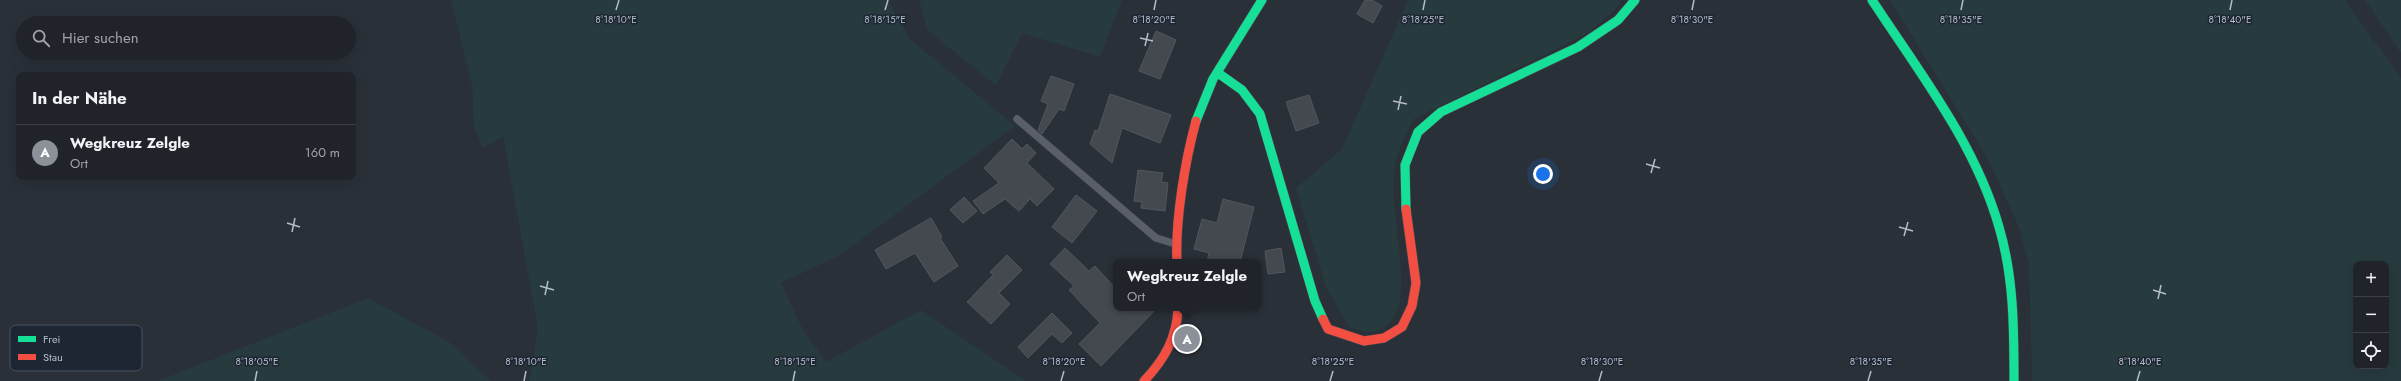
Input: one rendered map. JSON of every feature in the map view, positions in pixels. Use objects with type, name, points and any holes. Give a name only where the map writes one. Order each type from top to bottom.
[{"type":"street","points":[[1177,259],[1176,244],[1195,126],[1202,104],[1218,73],[1262,0]]},
{"type":"street","points":[[1218,73],[1231,79],[1248,94],[1260,114],[1314,301],[1328,329],[1364,341],[1384,338],[1402,327],[1412,306],[1416,283],[1405,200],[1405,165],[1418,132],[1441,112],[1578,47],[1618,20],[1635,0]]},
{"type":"street","points":[[1872,0],[1968,150],[1993,207],[2008,267],[2015,341],[2014,381]]},
{"type":"street","points":[[1144,381],[1159,366],[1171,344],[1178,317],[1178,311]]},
{"type":"lane","points":[[1017,119],[1156,238],[1176,244]]},
{"type":"green space","points":[[451,0],[888,0],[910,39],[1015,126],[840,255],[781,283],[802,328],[826,362],[921,310],[1026,381],[529,381],[538,329],[503,136],[483,148],[474,127],[472,86]]},
{"type":"green space","points":[[919,0],[1122,0],[1100,57],[1022,33],[996,85],[927,30]]},
{"type":"green space","points":[[1408,0],[1622,0],[1615,10],[1588,33],[1414,119],[1400,148],[1395,166],[1394,201],[1401,276],[1401,293],[1398,309],[1392,320],[1383,329],[1376,332],[1365,332],[1349,327],[1326,287],[1296,188],[1342,149]]},
{"type":"green space","points":[[1890,0],[2346,0],[2401,78],[2401,381],[2032,381],[2029,265],[2019,227],[1989,161]]},
{"type":"green space","points":[[2365,0],[2401,0],[2401,53]]},
{"type":"green space","points":[[368,298],[449,342],[491,381],[158,381]]},
{"type":"building","points":[[1365,0],[1372,0],[1382,6],[1373,23],[1357,14]]},
{"type":"building","points":[[1156,31],[1176,40],[1160,79],[1139,71]]},
{"type":"building","points":[[1051,76],[1074,84],[1064,111],[1059,109],[1042,134],[1038,130],[1048,104],[1041,101]]},
{"type":"building","points":[[1110,94],[1171,115],[1160,143],[1122,128],[1112,163],[1090,144],[1095,130],[1098,131]]},
{"type":"building","points":[[1309,95],[1319,123],[1296,131],[1286,102]]},
{"type":"building","points":[[1012,139],[1022,149],[1027,144],[1036,153],[1027,163],[1054,189],[1037,206],[1030,199],[1019,211],[1005,199],[983,214],[973,201],[999,183],[984,168]]},
{"type":"building","points":[[1138,170],[1163,173],[1161,182],[1168,183],[1165,211],[1141,208],[1142,202],[1134,201]]},
{"type":"building","points":[[1076,195],[1097,211],[1072,243],[1052,227]]},
{"type":"building","points":[[964,197],[977,211],[963,223],[950,210]]},
{"type":"building","points":[[1223,199],[1254,207],[1241,259],[1208,259],[1209,253],[1194,249],[1202,219],[1217,223]]},
{"type":"building","points":[[931,218],[942,237],[940,238],[958,266],[934,282],[915,253],[886,269],[875,250]]},
{"type":"building","points":[[1065,248],[1089,271],[1095,266],[1113,286],[1113,311],[1154,311],[1101,366],[1079,344],[1100,323],[1069,290],[1074,286],[1050,264]]},
{"type":"building","points":[[1281,248],[1285,272],[1268,274],[1265,251]]},
{"type":"building","points":[[1007,255],[1022,270],[999,293],[1010,304],[991,324],[967,302],[993,275],[990,272]]},
{"type":"building","points":[[1052,313],[1072,333],[1062,343],[1052,334],[1028,358],[1018,347]]},
{"type":"traffic: fast","points":[[1196,121],[1213,79],[1262,0]]},
{"type":"traffic: fast","points":[[1406,209],[1405,165],[1418,132],[1441,112],[1578,47],[1618,20],[1635,0]]},
{"type":"traffic: fast","points":[[1872,0],[1927,81],[1961,137],[1989,196],[1999,227],[2008,265],[2013,323],[2014,381]]},
{"type":"traffic: fast","points":[[1218,73],[1242,90],[1260,114],[1315,301],[1323,319]]},
{"type":"traffic: jam","points":[[1177,259],[1179,210],[1188,154],[1196,121]]},
{"type":"traffic: jam","points":[[1323,319],[1328,329],[1364,341],[1384,338],[1402,327],[1412,306],[1416,283],[1406,209]]},
{"type":"traffic: jam","points":[[1144,381],[1158,365],[1168,348],[1175,329],[1178,311]]},
{"type":"place","name":"Wegkreuz Zelgle","points":[[1187,339]]}]
